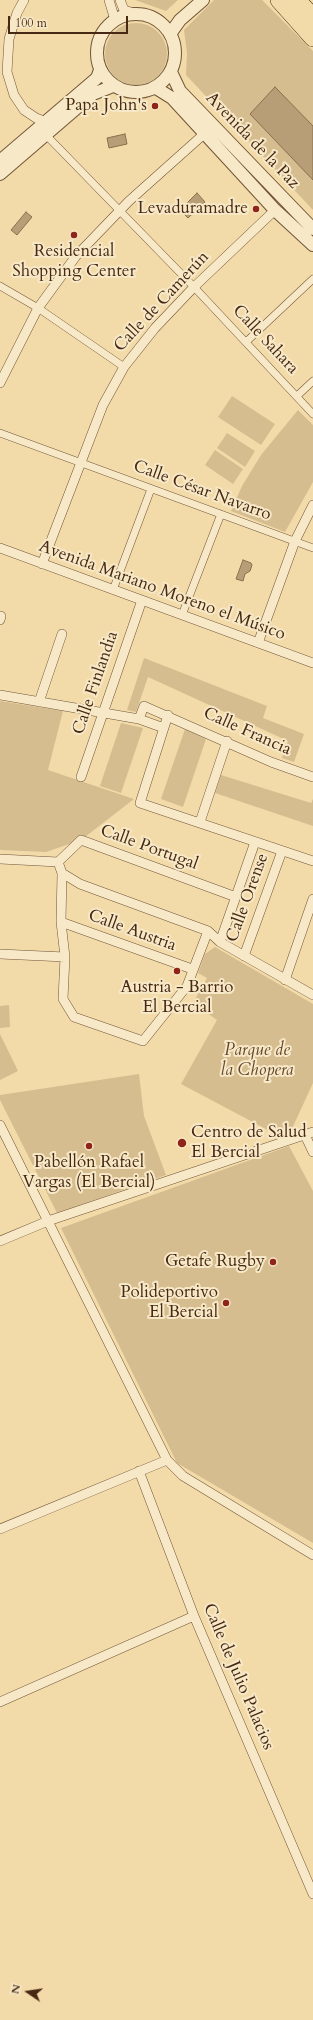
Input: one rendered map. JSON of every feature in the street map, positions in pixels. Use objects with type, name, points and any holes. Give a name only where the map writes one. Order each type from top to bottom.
[{"type":"highway","points":[[272,0],[308,21]]},
{"type":"highway","points":[[279,0],[308,21]]},
{"type":"highway","points":[[288,0],[308,21]]},
{"type":"highway","points":[[297,0],[308,21],[313,38]]},
{"type":"street","points":[[24,0],[17,13],[9,39],[7,72],[14,95],[24,110],[36,118],[46,122]]},
{"type":"street","points":[[109,0],[115,20]]},
{"type":"street","points":[[120,0],[124,10],[155,18],[170,34],[175,47],[175,60],[171,72],[156,88],[143,92],[129,92],[113,86],[106,81],[100,70],[96,50],[99,38],[106,28],[115,20],[126,15],[137,14]]},
{"type":"street","points":[[162,24],[169,20],[190,0]]},
{"type":"street","points":[[170,34],[180,20],[203,0]]},
{"type":"street","points":[[0,161],[96,78],[100,70]]},
{"type":"street","name":"Avenida de la Paz","points":[[171,72],[180,91],[313,229]]},
{"type":"street","points":[[0,174],[93,94],[113,86]]},
{"type":"street","points":[[156,88],[172,98],[275,210],[313,245]]},
{"type":"street","name":"Calle Sahara","points":[[46,134],[194,286],[313,414]]},
{"type":"street","points":[[0,383],[38,308],[76,256],[119,210],[204,134]]},
{"type":"street","name":"Calle de Camerún","points":[[42,564],[103,405],[124,367],[155,328],[194,286],[275,210]]},
{"type":"street","points":[[246,342],[313,279]]},
{"type":"street","points":[[0,286],[38,308],[124,367]]},
{"type":"street","points":[[296,396],[313,381]]},
{"type":"street","name":"Calle César Navarro","points":[[0,433],[313,548]]},
{"type":"street","points":[[113,590],[151,489]]},
{"type":"street","points":[[258,643],[295,541],[313,505]]},
{"type":"street","points":[[182,615],[221,514]]},
{"type":"street","name":"Avenida Mariano Moreno el Músico","points":[[0,548],[313,663]]},
{"type":"street","name":"Calle Finlandia","points":[[81,777],[142,600]]},
{"type":"street","points":[[39,702],[62,634]]},
{"type":"street","points":[[0,695],[139,718],[164,728]]},
{"type":"street","name":"Calle Francia","points":[[139,718],[144,706],[168,715],[271,762],[313,777]]},
{"type":"street","points":[[168,715],[140,803],[313,861]]},
{"type":"street","points":[[200,822],[227,742]]},
{"type":"street","name":"Calle Portugal","points":[[58,862],[81,840],[236,897]]},
{"type":"street","points":[[220,942],[255,842]]},
{"type":"street","name":"Calle Orense","points":[[244,956],[282,851]]},
{"type":"street","points":[[0,859],[58,862],[62,873],[61,922],[65,957],[63,999],[74,1017],[143,1041],[187,986],[192,969],[208,931]]},
{"type":"street","points":[[62,873],[80,884],[208,931],[220,942],[313,995]]},
{"type":"street","points":[[285,980],[313,899]]},
{"type":"street","name":"Calle Austria","points":[[61,922],[192,969]]},
{"type":"street","points":[[0,954],[65,957]]},
{"type":"street","points":[[0,1125],[167,1460],[183,1476],[313,1555]]},
{"type":"street","points":[[0,1241],[48,1221],[309,1134],[313,1152]]},
{"type":"street","points":[[0,1529],[167,1460]]},
{"type":"street","name":"Calle de Julio Palacios","points":[[140,1471],[194,1616],[313,1894]]},
{"type":"street","points":[[0,1702],[194,1616]]},
{"type":"green space","points":[[135,0],[178,0],[166,11]]},
{"type":"green space","points":[[214,0],[262,0],[313,51],[313,210],[186,75],[187,53],[184,30]]},
{"type":"green space","points":[[130,23],[142,23],[158,32],[165,42],[167,54],[165,66],[158,76],[142,85],[130,85],[119,80],[110,71],[105,60],[105,48],[110,37],[119,28]]},
{"type":"green space","points":[[232,396],[275,424],[261,445],[218,417]]},
{"type":"green space","points":[[298,410],[313,425],[313,482],[285,532],[231,511],[242,486],[261,455]]},
{"type":"green space","points":[[227,433],[255,451],[245,467],[217,448]]},
{"type":"green space","points":[[215,450],[243,469],[233,484],[205,465]]},
{"type":"green space","points":[[144,658],[267,706],[263,718],[304,734],[294,762],[282,758],[288,741],[148,677],[136,712],[127,710]]},
{"type":"green space","points":[[0,701],[63,711],[48,770],[134,799],[81,840],[46,852],[0,850]]},
{"type":"green space","points":[[121,723],[143,728],[121,793],[100,786]]},
{"type":"green space","points":[[185,729],[206,739],[183,807],[161,799]]},
{"type":"green space","points":[[221,775],[311,803],[313,799],[313,826],[215,793]]},
{"type":"green space","name":"Parque de la Chopera","points":[[215,947],[313,1004],[313,1083],[290,1133],[279,1136],[181,1084],[217,1020],[193,1003],[207,978],[198,973],[205,954]]},
{"type":"green space","points":[[9,1005],[10,1027],[0,1028],[0,1006]]},
{"type":"green space","points":[[0,1034],[18,1071],[0,1080]]},
{"type":"green space","name":"Pabellón Rafael Vargas (El Bercial)","points":[[139,1074],[144,1116],[166,1175],[57,1213],[0,1100],[0,1095]]},
{"type":"green space","points":[[289,1146],[313,1191],[313,1543],[177,1463],[61,1228]]},
{"type":"shaded area","points":[[275,87],[313,126],[313,180],[250,114]]},
{"type":"shaded area","points":[[125,134],[127,144],[109,148],[107,138]]},
{"type":"shaded area","points":[[197,193],[205,202],[188,218],[180,210]]},
{"type":"shaded area","points":[[26,212],[32,217],[17,235],[11,230]]},
{"type":"shaded area","points":[[243,560],[251,563],[252,565],[250,571],[245,574],[243,581],[236,579]]},
{"type":"place","name":"Papa John's","points":[[155,106]]},
{"type":"place","name":"Levaduramadre","points":[[256,209]]},
{"type":"place","name":"Residencial Shopping Center","points":[[74,235]]},
{"type":"place","name":"Austria - Barrio El Bercial","points":[[177,971]]},
{"type":"place","name":"Centro de Salud El Bercial","points":[[182,1143]]},
{"type":"place","name":"Pabellón Rafael Vargas (El Bercial)","points":[[89,1146]]},
{"type":"place","name":"Getafe Rugby","points":[[273,1262]]},
{"type":"place","name":"Polideportivo El Bercial","points":[[226,1303]]}]
